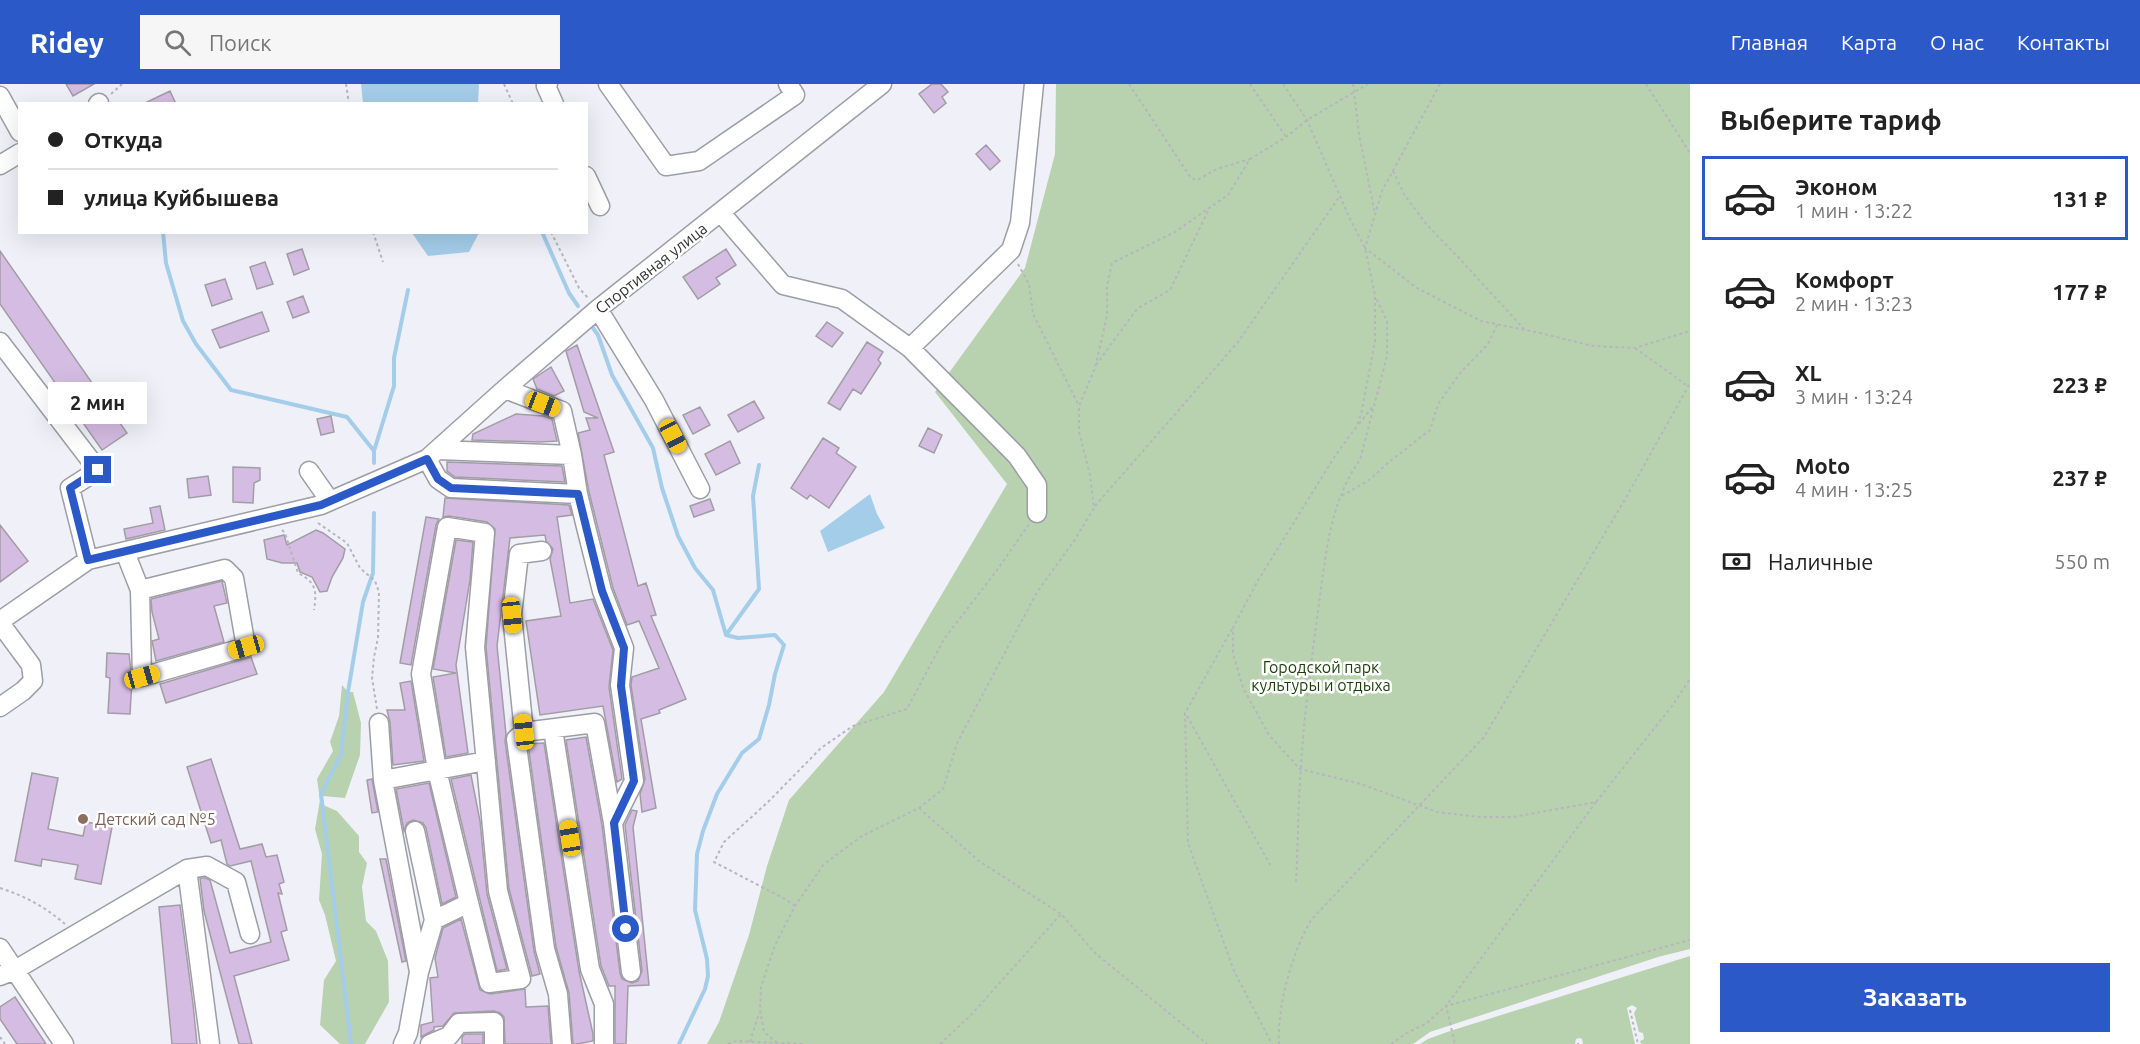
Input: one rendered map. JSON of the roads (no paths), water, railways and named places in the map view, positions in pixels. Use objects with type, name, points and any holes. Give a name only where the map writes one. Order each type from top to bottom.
[{"type":"street","points":[[548,84],[546,86],[553,102]]},
{"type":"street","points":[[608,84],[666,166],[699,161],[795,95],[788,84]]},
{"type":"street","name":"Спортивная улица","points":[[432,455],[598,309],[882,84]]},
{"type":"street","points":[[910,348],[1011,250],[1020,223],[1034,84]]},
{"type":"street","points":[[0,96],[18,128]]},
{"type":"street","points":[[0,165],[18,154]]},
{"type":"street","points":[[588,180],[600,206]]},
{"type":"street","points":[[721,213],[783,285],[842,299],[910,348],[1017,456],[1037,485],[1037,513]]},
{"type":"street","points":[[598,309],[654,400],[700,489]]},
{"type":"street","points":[[0,342],[98,470],[70,488],[88,560]]},
{"type":"street","points":[[505,389],[562,411],[573,455],[578,494],[602,591],[624,648],[621,686],[634,781],[614,823]]},
{"type":"street","points":[[0,707],[33,681],[31,665],[0,622],[88,560],[301,510],[330,501],[432,455],[573,455]]},
{"type":"street","points":[[432,455],[438,479],[451,488],[578,494]]},
{"type":"street","points":[[309,471],[330,501]]},
{"type":"street","points":[[447,527],[485,533],[475,647],[498,891],[521,979],[489,983],[437,770],[421,674],[447,527]]},
{"type":"street","points":[[524,732],[512,615],[519,554],[542,551]]},
{"type":"street","points":[[125,552],[140,590],[142,677],[246,647],[234,578],[225,569],[140,590]]},
{"type":"street","points":[[379,723],[384,780],[419,972]]},
{"type":"street","points":[[561,1044],[558,994],[544,949],[516,739],[524,732],[595,723],[614,823],[631,972]]},
{"type":"street","points":[[553,729],[590,969],[604,1004],[604,1044]]},
{"type":"street","points":[[384,780],[486,761]]},
{"type":"street","points":[[403,1044],[408,1033],[419,972],[434,920],[415,831]]},
{"type":"street","points":[[7,973],[187,869],[207,866],[236,882],[249,934]]},
{"type":"street","points":[[187,869],[210,1044]]},
{"type":"street","points":[[434,920],[469,903]]},
{"type":"street","points":[[0,948],[7,973],[64,1044]]},
{"type":"street","points":[[429,1044],[449,1036],[459,1023],[494,1022],[494,1044]]},
{"type":"water","points":[[361,84],[479,84],[478,102],[363,102]]},
{"type":"water","points":[[413,234],[478,234],[469,252],[428,256]]},
{"type":"water","points":[[870,494],[885,528],[828,552],[820,531]]},
{"type":"waterway","points":[[163,234],[166,263],[183,321],[196,344],[231,390],[347,417],[374,451]]},
{"type":"waterway","points":[[543,234],[569,293],[578,306]]},
{"type":"waterway","points":[[374,463],[374,451],[394,386],[394,358],[408,290]]},
{"type":"waterway","points":[[593,328],[598,335],[612,375],[653,448],[662,488],[678,536],[695,568],[713,590],[726,635],[738,638],[775,635],[784,645],[759,739],[742,753],[717,794],[703,831],[697,854],[695,910],[707,959],[708,976],[705,989],[679,1044]]},
{"type":"waterway","points":[[726,635],[759,589],[753,496],[759,465]]},
{"type":"waterway","points":[[351,1044],[321,794],[341,755],[348,692],[363,602],[373,573],[374,513]]},
{"type":"place","name":"Детский сад №5","points":[[83,819]]},
{"type":"park label","name":"Городской парк культуры и отдыха","points":[[1321,676]]}]
